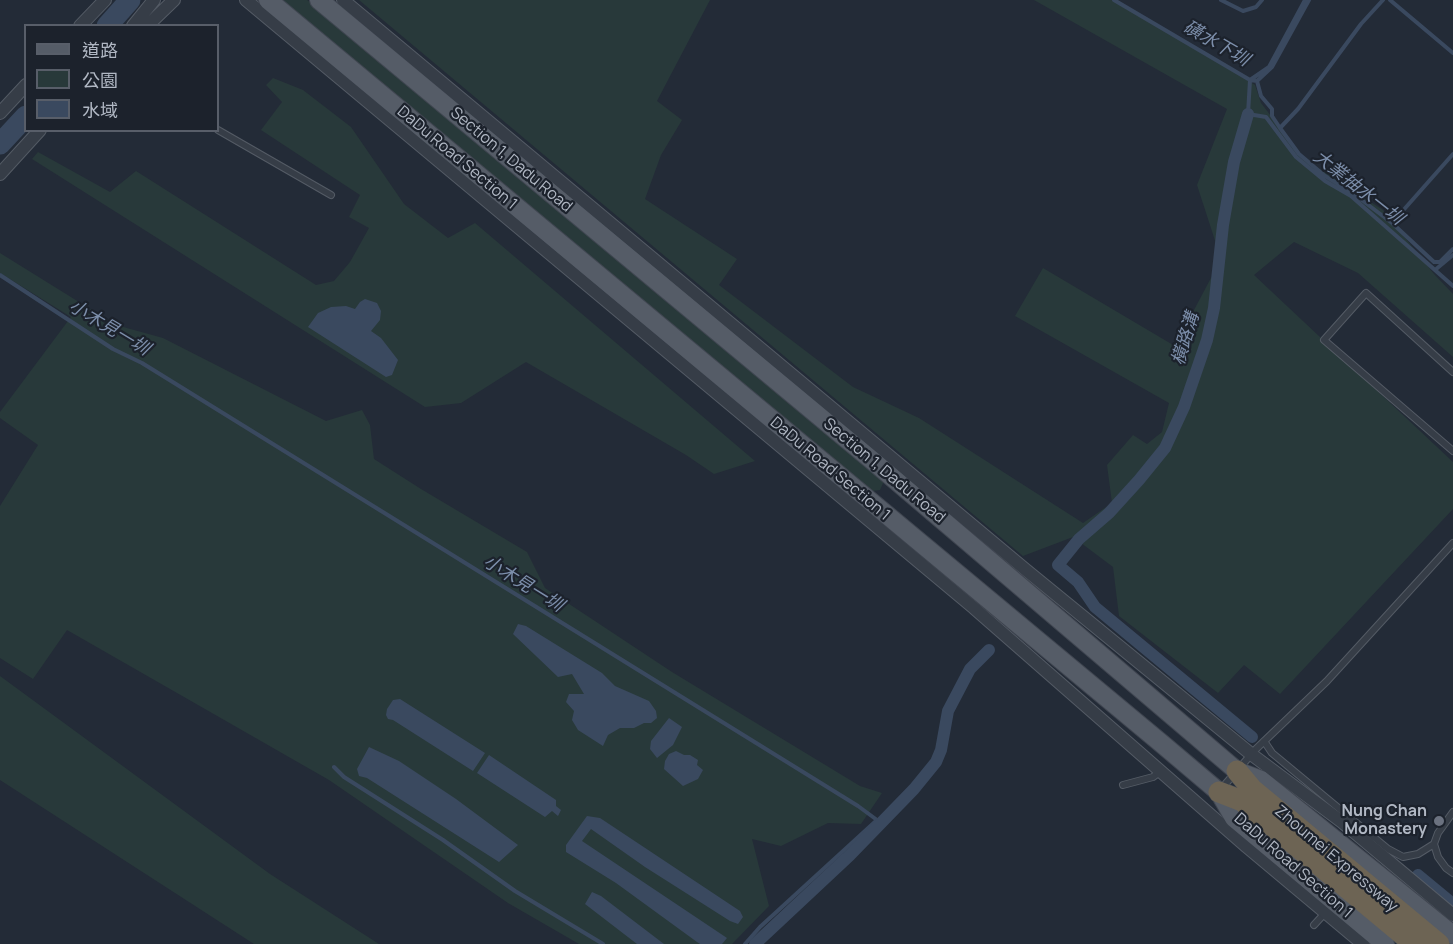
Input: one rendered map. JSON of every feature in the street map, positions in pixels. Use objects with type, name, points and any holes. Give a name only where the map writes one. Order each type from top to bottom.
[{"type":"highway","name":"Zhoumei Expressway","points":[[1237,771],[1252,789],[1314,850],[1414,944]]},
{"type":"highway","name":"Zhoumei Expressway","points":[[1219,792],[1242,801],[1314,850],[1438,944]]},
{"type":"main road","name":"DaDu Road Section 1","points":[[268,0],[833,472],[1022,638],[1219,792],[1234,818],[1385,944]]},
{"type":"main road","name":"Section 1, Dadu Road","points":[[319,0],[873,461],[1020,576],[1237,771],[1261,780],[1453,934]]},
{"type":"street","points":[[82,24],[97,5],[105,0]]},
{"type":"street","points":[[135,24],[154,0]]},
{"type":"street","points":[[149,24],[174,0]]},
{"type":"street","name":"DaDu Road Section 1","points":[[246,0],[993,613]]},
{"type":"street","name":"Section 1, Dadu Road","points":[[343,0],[1020,576]]},
{"type":"street","points":[[0,113],[24,87]]},
{"type":"street","points":[[0,174],[38,132]]},
{"type":"street","name":"Section 1, Dadu Road","points":[[1052,603],[1254,751],[1453,915]]},
{"type":"street","name":"DaDu Road Section 1","points":[[1022,638],[1161,771],[1363,944]]},
{"type":"lane","points":[[219,131],[331,195]]},
{"type":"lane","points":[[1453,372],[1366,293],[1324,340],[1453,451]]},
{"type":"lane","points":[[1219,792],[1254,751],[1327,681],[1453,543]]},
{"type":"lane","points":[[1263,742],[1272,753],[1388,849],[1403,857],[1419,854],[1434,844],[1438,833],[1453,812]]},
{"type":"lane","points":[[1123,785],[1153,777],[1161,771]]},
{"type":"lane","points":[[1434,844],[1438,857],[1453,873]]},
{"type":"lane","points":[[1314,925],[1325,913]]},
{"type":"green space","points":[[281,0],[310,2],[884,481],[880,490],[873,491],[835,462]]},
{"type":"green space","points":[[359,0],[710,0],[657,101],[682,120],[661,155],[645,199],[737,259],[719,285],[853,387],[919,418],[1083,523],[1112,503],[1107,465],[1133,435],[1147,444],[1162,432],[1169,403],[1015,316],[1043,268],[1185,352],[1194,310],[1221,259],[1197,185],[1227,109],[1034,0],[1112,0],[1214,58],[1255,85],[1261,103],[1304,159],[1383,210],[1453,294],[1453,357],[1358,273],[1294,242],[1254,275],[1453,462],[1453,509],[1280,694],[1244,665],[1218,693],[1119,616],[1113,567],[1073,537],[1023,556]]},
{"type":"green space","points":[[273,78],[303,90],[351,127],[404,204],[448,238],[475,223],[755,461],[714,474],[686,455],[526,362],[461,403],[425,407],[32,159],[38,152],[110,192],[136,171],[316,285],[334,281],[350,262],[369,228],[349,217],[360,195],[261,130],[282,102],[266,85]]},
{"type":"green space","points":[[0,253],[116,325],[163,338],[326,421],[362,410],[370,425],[374,459],[527,552],[545,588],[672,672],[860,786],[882,793],[861,824],[828,823],[781,846],[752,839],[769,906],[732,944],[579,944],[508,903],[329,780],[67,630],[33,679],[0,658],[0,506],[38,445],[0,418],[0,412],[71,317],[0,273]]},
{"type":"green space","points":[[0,676],[270,874],[379,944],[254,944],[0,780]]},
{"type":"water","points":[[365,299],[377,303],[381,311],[380,320],[371,331],[381,338],[398,360],[392,375],[386,377],[308,327],[318,313],[331,307],[346,306],[355,309]]},
{"type":"water","points":[[518,624],[526,626],[602,673],[615,686],[649,701],[656,711],[657,718],[651,723],[644,723],[634,728],[620,728],[608,735],[603,746],[578,730],[572,720],[574,711],[566,702],[569,694],[584,694],[572,674],[558,677],[513,634]]},
{"type":"water","points":[[400,699],[485,753],[473,771],[388,719],[387,709],[393,700]]},
{"type":"water","points":[[669,718],[682,727],[673,745],[657,758],[650,749],[651,741]]},
{"type":"water","points":[[369,747],[399,761],[456,799],[518,845],[499,862],[367,778],[359,776],[357,769]]},
{"type":"water","points":[[676,751],[698,760],[697,765],[703,770],[698,779],[683,786],[664,769],[669,754]]},
{"type":"water","points":[[489,755],[556,800],[556,806],[561,810],[558,816],[552,811],[545,817],[477,773]]},
{"type":"water","points":[[587,816],[600,818],[740,911],[743,917],[738,924],[730,921],[645,867],[591,829],[582,841],[727,938],[722,944],[700,944],[616,883],[566,852],[566,845]]},
{"type":"water","points":[[592,892],[601,896],[664,944],[637,944],[585,904]]},
{"type":"waterway","points":[[109,24],[130,0]]},
{"type":"waterway","name":"磺水下圳","points":[[1114,0],[1250,80],[1269,67],[1305,0]]},
{"type":"waterway","points":[[1221,0],[1243,11],[1256,7],[1262,0]]},
{"type":"waterway","name":"大業抽水一圳","points":[[1309,0],[1272,67],[1257,81],[1250,80],[1248,114],[1266,117],[1296,157],[1325,181],[1351,196],[1453,286]]},
{"type":"waterway","points":[[1280,128],[1298,109],[1361,24],[1383,0]]},
{"type":"waterway","points":[[1390,0],[1453,53]]},
{"type":"waterway","name":"大業抽水一圳","points":[[1257,81],[1261,96],[1272,109],[1272,116],[1299,154],[1325,176],[1350,191],[1392,223],[1434,262],[1440,262],[1453,249]]},
{"type":"waterway","name":"橫路溝","points":[[1248,114],[1234,162],[1223,225],[1214,308],[1207,340],[1184,407],[1165,448],[1109,513],[1079,539],[1058,565],[1078,582],[1095,607],[1252,737]]},
{"type":"waterway","points":[[0,144],[24,118]]},
{"type":"waterway","points":[[1392,223],[1453,154]]},
{"type":"waterway","points":[[1435,270],[1453,255]]},
{"type":"waterway","name":"小木見一圳","points":[[0,275],[113,349],[142,363],[858,806],[877,820],[760,927],[745,944]]},
{"type":"waterway","points":[[755,944],[850,855],[914,789],[936,762],[941,750],[948,711],[970,669],[989,650]]},
{"type":"waterway","points":[[334,767],[344,777],[443,840],[515,891],[603,944]]},
{"type":"waterway","points":[[1418,875],[1453,904]]},
{"type":"place","name":"Nung Chan Monastery","points":[[1439,821]]}]
